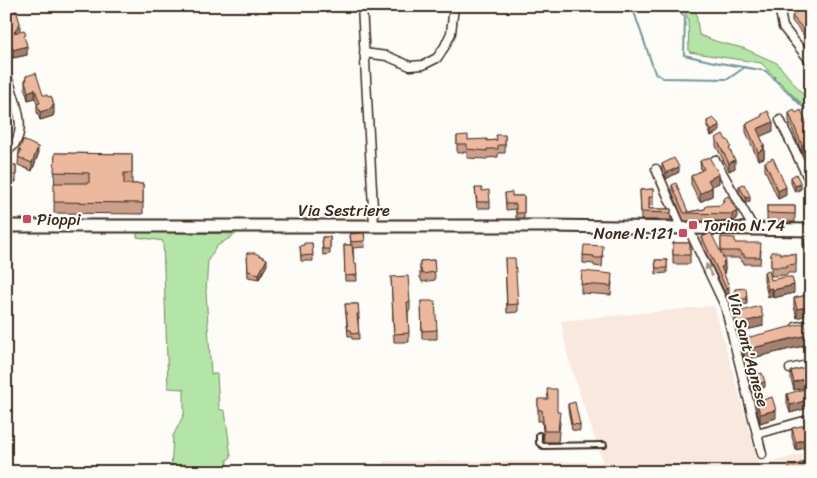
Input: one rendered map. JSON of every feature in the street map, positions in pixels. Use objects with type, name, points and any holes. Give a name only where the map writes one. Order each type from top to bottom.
[{"type":"main road","name":"Via Sestriere","points":[[6,226],[551,226],[811,230]]},
{"type":"street","points":[[362,6],[374,226]]},
{"type":"street","points":[[364,53],[387,56],[410,66],[423,65],[437,58],[451,33],[454,6]]},
{"type":"street","points":[[778,6],[782,27],[811,62]]},
{"type":"street","points":[[6,73],[19,116],[20,133],[15,144],[6,152]]},
{"type":"street","points":[[780,120],[811,184]]},
{"type":"street","points":[[715,160],[754,229]]},
{"type":"street","name":"Via Sant'Agnese","points":[[656,169],[723,299],[762,454]]},
{"type":"street","points":[[792,328],[811,324]]},
{"type":"street","points":[[735,343],[744,340]]},
{"type":"street","points":[[790,369],[811,364]]},
{"type":"street","points":[[757,434],[811,419]]},
{"type":"lane","points":[[539,435],[539,444],[543,446],[604,445]]},
{"type":"shaded area","points":[[714,306],[759,465],[811,452],[811,472],[383,472],[383,461],[603,462],[568,358],[561,321]]},
{"type":"green space","points":[[682,6],[691,6],[696,12],[699,35],[743,48],[777,63],[807,99],[801,103],[761,63],[689,52],[688,19]]},
{"type":"green space","points":[[137,232],[236,234],[217,246],[208,260],[206,292],[211,374],[217,374],[219,409],[225,411],[231,457],[227,460],[228,472],[171,472],[173,436],[184,414],[184,389],[168,388],[163,241],[137,237]]},
{"type":"building","points":[[801,8],[811,20],[811,38],[792,16]]},
{"type":"building","points":[[16,10],[20,23],[14,33],[24,30],[27,46],[13,50],[6,29],[6,13]]},
{"type":"building","points":[[36,73],[43,95],[51,96],[54,105],[52,106],[53,108],[40,112],[37,104],[40,103],[35,89],[28,92],[25,80],[27,80],[26,76]]},
{"type":"building","points":[[794,110],[796,113],[801,110],[811,133],[811,162],[807,155],[810,154],[805,144],[802,145],[789,113]]},
{"type":"building","points":[[768,111],[773,122],[757,129],[764,145],[762,146],[764,149],[758,152],[746,124]]},
{"type":"building","points":[[6,117],[11,119],[6,127]]},
{"type":"building","points":[[713,118],[720,125],[711,131],[707,121]]},
{"type":"building","points":[[723,134],[726,140],[728,140],[731,147],[729,148],[735,160],[729,163],[716,138]]},
{"type":"building","points":[[468,135],[468,140],[487,139],[487,141],[497,140],[496,135],[505,135],[505,145],[498,145],[498,149],[487,149],[487,151],[467,149],[467,144],[457,144],[457,136]]},
{"type":"building","points":[[23,140],[38,147],[32,163],[18,157]]},
{"type":"building","points":[[55,153],[132,154],[132,173],[124,173],[124,184],[143,184],[143,203],[54,202],[54,183],[89,183],[89,173],[54,172]]},
{"type":"building","points":[[709,157],[719,174],[708,180],[712,187],[700,194],[691,176],[704,169],[700,161]]},
{"type":"building","points":[[674,158],[679,167],[666,173],[662,164]]},
{"type":"building","points":[[773,158],[786,187],[778,191],[765,162]]},
{"type":"building","points":[[6,165],[16,165],[16,175],[7,175],[6,178]]},
{"type":"building","points":[[796,174],[801,184],[795,186],[791,177]]},
{"type":"building","points":[[676,183],[688,212],[705,209],[706,206],[721,205],[724,201],[723,199],[728,196],[737,211],[732,214],[684,213],[672,185]]},
{"type":"building","points":[[811,183],[811,193],[809,193],[805,186]]},
{"type":"building","points":[[744,184],[750,196],[746,198],[739,186]]},
{"type":"building","points":[[475,188],[482,188],[482,191],[489,190],[490,202],[477,202]]},
{"type":"building","points":[[653,189],[653,197],[649,197],[649,209],[671,209],[671,213],[641,212],[640,190]]},
{"type":"building","points":[[512,192],[512,196],[524,196],[524,213],[516,213],[516,204],[506,204],[505,193]]},
{"type":"building","points":[[767,206],[795,206],[795,214],[767,213]]},
{"type":"building","points":[[364,233],[365,241],[351,242],[350,234]]},
{"type":"building","points":[[711,233],[725,261],[723,262],[724,266],[721,267],[729,286],[726,288],[702,237]]},
{"type":"building","points":[[811,235],[811,252],[808,253],[803,237]]},
{"type":"building","points":[[322,237],[330,237],[330,249],[323,249]]},
{"type":"building","points":[[721,237],[735,238],[735,243],[761,243],[760,257],[744,257],[741,251],[721,251]]},
{"type":"building","points":[[304,243],[312,243],[313,255],[301,256],[300,246],[304,245]]},
{"type":"building","points":[[673,243],[690,243],[690,255],[673,255]]},
{"type":"building","points":[[344,245],[352,245],[357,275],[345,276]]},
{"type":"building","points":[[584,245],[603,246],[602,258],[583,255]]},
{"type":"building","points":[[771,252],[796,254],[796,264],[787,265],[787,267],[771,267]]},
{"type":"building","points":[[247,253],[255,253],[267,259],[259,274],[248,271]]},
{"type":"building","points":[[505,258],[515,258],[518,304],[507,305]]},
{"type":"building","points":[[434,260],[435,272],[422,274],[420,261]]},
{"type":"building","points":[[655,260],[667,260],[667,268],[656,268]]},
{"type":"building","points":[[769,270],[771,280],[792,277],[794,285],[773,290],[772,288],[768,289],[764,272]]},
{"type":"building","points":[[582,271],[612,274],[611,286],[581,284]]},
{"type":"building","points":[[408,276],[410,302],[407,302],[409,333],[394,334],[391,277]]},
{"type":"building","points":[[746,288],[747,299],[742,299],[743,304],[736,304],[735,289]]},
{"type":"building","points":[[811,294],[811,306],[797,309],[794,298]]},
{"type":"building","points":[[421,301],[435,301],[437,330],[422,331]]},
{"type":"building","points":[[345,304],[358,304],[359,333],[352,334],[351,330],[348,330]]},
{"type":"building","points":[[760,306],[763,317],[737,324],[735,313]]},
{"type":"building","points":[[805,323],[807,332],[811,331],[811,342],[809,343],[807,335],[744,350],[742,339]]},
{"type":"building","points":[[811,366],[811,377],[794,382],[791,371]]},
{"type":"building","points":[[762,373],[765,382],[752,385],[750,376]]},
{"type":"building","points":[[547,389],[557,389],[557,412],[560,412],[558,431],[544,431],[542,410],[538,410],[538,399],[548,399]]},
{"type":"building","points":[[804,389],[808,400],[790,405],[787,394]]},
{"type":"building","points":[[772,397],[776,410],[760,414],[757,402]]},
{"type":"building","points":[[575,402],[580,425],[572,424],[568,404]]},
{"type":"building","points":[[805,425],[809,438],[796,442],[792,428]]},
{"type":"building","points":[[800,463],[811,463],[811,472],[789,472],[789,466],[796,466]]},
{"type":"waterway","points":[[632,6],[655,73],[663,78],[728,79],[745,67]]},
{"type":"waterway","points":[[675,6],[685,17],[684,55],[766,71],[803,107],[811,109]]},
{"type":"place","name":"Pioppi","points":[[27,219]]},
{"type":"place","name":"Torino N.74","points":[[693,225]]},
{"type":"place","name":"None N.121","points":[[683,233]]}]
